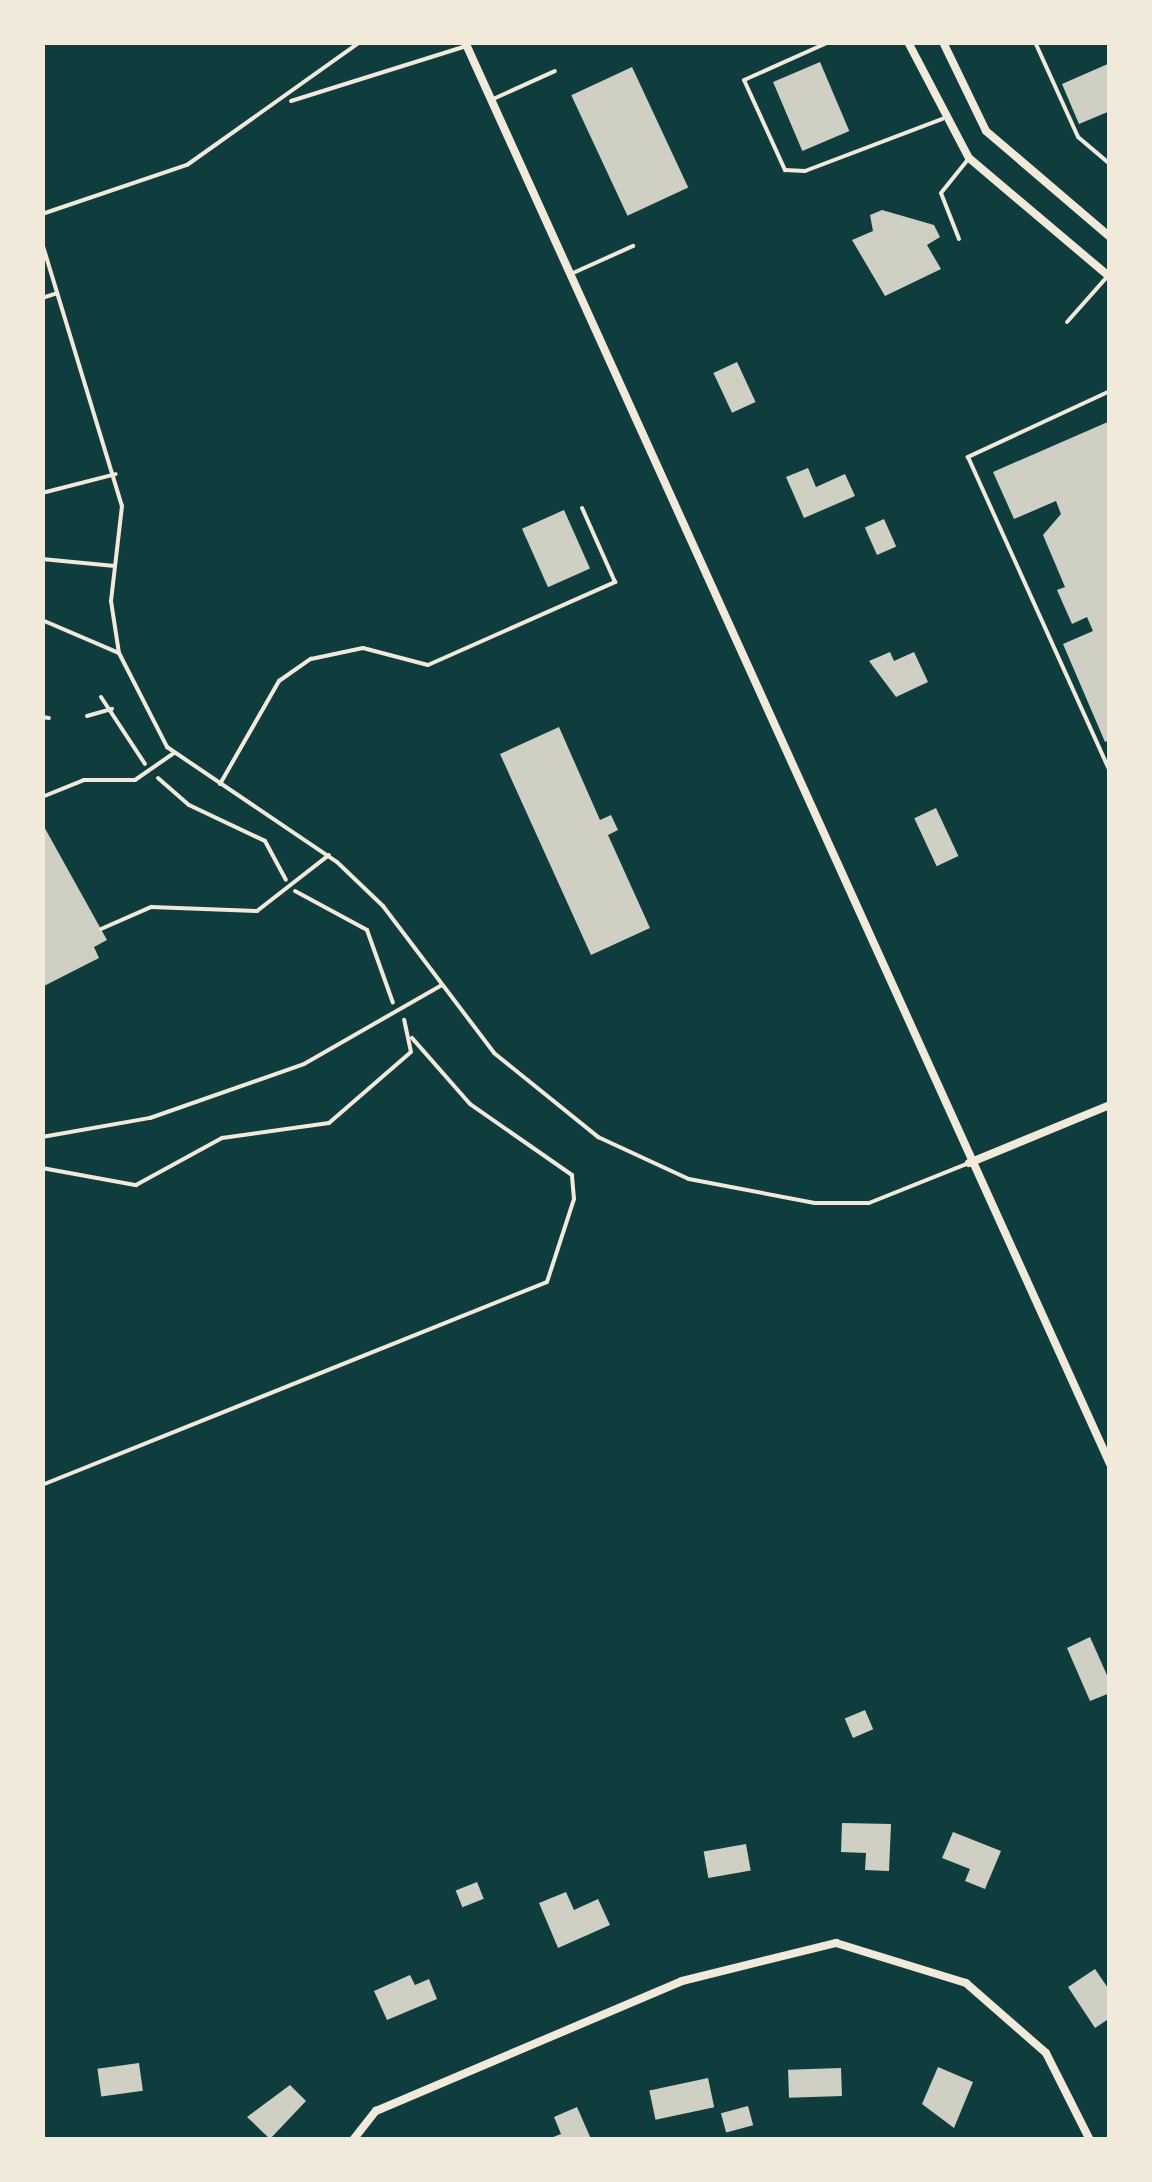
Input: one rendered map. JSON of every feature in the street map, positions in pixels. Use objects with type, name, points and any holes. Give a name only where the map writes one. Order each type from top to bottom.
[{"type":"street","points":[[908,42],[942,118],[968,158],[1109,275]]},
{"type":"street","points":[[942,42],[986,131],[1110,237]]},
{"type":"street","points":[[466,44],[970,1163],[1110,1464]]},
{"type":"street","points":[[970,1163],[1110,1106]]},
{"type":"street","points":[[353,2140],[376,2111],[682,1981],[836,1943],[966,1984],[1046,2052],[1090,2140]]},
{"type":"lane","points":[[42,214],[187,165],[286,103],[360,42]]},
{"type":"lane","points":[[828,42],[744,80],[785,170],[806,171],[942,118]]},
{"type":"lane","points":[[1034,42],[1070,123],[1110,164]]},
{"type":"lane","points":[[286,103],[466,44]]},
{"type":"lane","points":[[491,100],[555,70]]},
{"type":"lane","points":[[959,239],[941,192],[968,158]]},
{"type":"lane","points":[[42,242],[116,474],[118,653],[136,701],[174,753],[329,855],[382,906],[442,985],[542,1100],[688,1179],[749,1197],[870,1203],[970,1163]]},
{"type":"lane","points":[[568,275],[633,246]]},
{"type":"lane","points":[[1067,322],[1109,275]]},
{"type":"lane","points":[[42,298],[58,293]]},
{"type":"lane","points":[[1110,391],[968,457],[1110,771]]},
{"type":"lane","points":[[42,493],[116,474]]},
{"type":"lane","points":[[220,784],[280,681],[311,659],[363,648],[428,665],[615,582],[582,508]]},
{"type":"lane","points":[[42,559],[116,566]]},
{"type":"lane","points":[[42,620],[118,653]]},
{"type":"lane","points":[[42,797],[84,780],[152,772],[174,753]]},
{"type":"lane","points":[[101,928],[151,906],[257,911],[294,890],[329,855]]},
{"type":"lane","points":[[42,1137],[150,1118],[304,1064],[400,1013],[442,985]]},
{"type":"path","points":[[42,1484],[547,1282],[574,1199],[572,1175],[470,1104],[412,1038],[367,930],[294,890],[265,841],[189,805],[152,772],[101,697]]},
{"type":"path","points":[[86,716],[112,709]]},
{"type":"path","points":[[42,1168],[136,1185],[222,1138],[318,1126],[406,1058],[412,1038]]},
{"type":"building","points":[[820,62],[849,131],[802,151],[773,82]]},
{"type":"building","points":[[1110,63],[1110,111],[1079,124],[1062,84]]},
{"type":"building","points":[[632,67],[688,188],[627,216],[571,95]]},
{"type":"building","points":[[882,210],[934,225],[940,237],[927,245],[941,269],[885,296],[852,240],[873,231],[870,215]]},
{"type":"building","points":[[737,362],[756,402],[732,413],[713,373]]},
{"type":"building","points":[[1110,421],[1110,740],[1105,742],[1063,644],[1093,631],[1087,617],[1072,624],[1057,590],[1065,587],[1043,535],[1061,514],[1056,501],[1014,519],[993,472]]},
{"type":"building","points":[[808,468],[816,487],[845,474],[855,496],[804,518],[786,477]]},
{"type":"building","points":[[564,510],[590,568],[548,587],[522,529]]},
{"type":"building","points":[[884,519],[896,546],[877,555],[865,528]]},
{"type":"building","points":[[890,652],[894,661],[914,652],[928,682],[896,697],[869,661]]},
{"type":"building","points":[[559,727],[600,820],[611,815],[618,830],[608,835],[650,928],[591,955],[500,754]]},
{"type":"building","points":[[936,808],[958,856],[937,866],[914,818]]},
{"type":"building","points":[[42,823],[107,940],[94,947],[99,958],[42,987]]},
{"type":"building","points":[[1090,1637],[1110,1682],[1110,1693],[1090,1701],[1067,1648]]},
{"type":"building","points":[[865,1710],[873,1729],[853,1738],[845,1719]]},
{"type":"building","points":[[842,1823],[891,1824],[889,1871],[865,1870],[866,1853],[841,1852]]},
{"type":"building","points":[[953,1832],[1001,1851],[985,1889],[965,1881],[970,1869],[942,1858]]},
{"type":"building","points":[[746,1844],[751,1871],[708,1878],[704,1851]]},
{"type":"building","points":[[477,1882],[484,1899],[462,1907],[456,1891]]},
{"type":"building","points":[[566,1892],[574,1910],[598,1899],[610,1925],[558,1948],[539,1903]]},
{"type":"building","points":[[1095,1969],[1110,1991],[1110,2018],[1095,2028],[1068,1987]]},
{"type":"building","points":[[410,1975],[415,1985],[429,1979],[437,1999],[387,2020],[374,1991]]},
{"type":"building","points":[[139,2063],[143,2091],[101,2097],[97,2069]]},
{"type":"building","points":[[938,2067],[973,2082],[954,2128],[922,2104]]},
{"type":"building","points":[[841,2068],[842,2096],[789,2098],[788,2070]]},
{"type":"building","points":[[708,2078],[714,2107],[656,2120],[649,2090]]},
{"type":"building","points":[[290,2085],[306,2101],[270,2139],[247,2117]]},
{"type":"building","points":[[748,2106],[753,2125],[726,2133],[721,2113]]},
{"type":"building","points":[[577,2107],[591,2139],[548,2139],[561,2134],[554,2117]]}]
